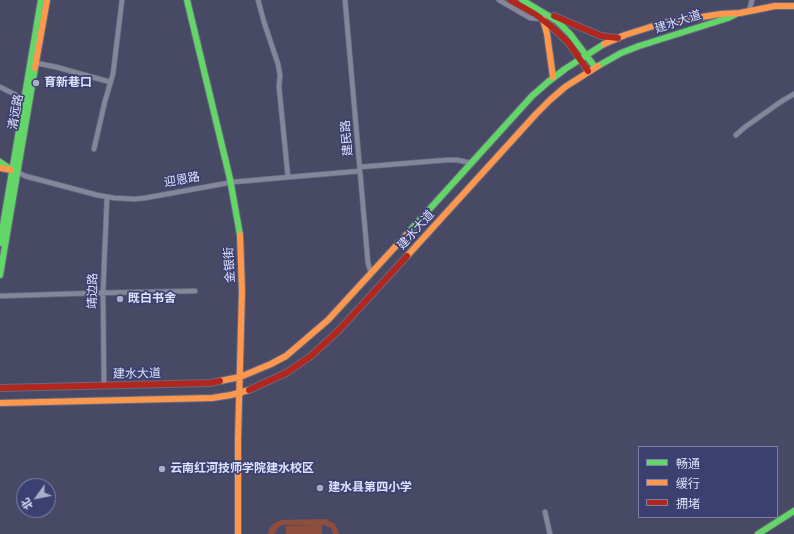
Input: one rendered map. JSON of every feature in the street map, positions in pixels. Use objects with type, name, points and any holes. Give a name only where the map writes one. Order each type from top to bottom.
[{"type":"main road","name":"清远路","points":[[15,171],[24,99],[41,0]]},
{"type":"main road","name":"清远路","points":[[0,243],[47,0]]},
{"type":"main road","name":"金银街","points":[[187,0],[231,183],[238,222],[242,291],[238,439],[238,534]]},
{"type":"main road","points":[[510,0],[543,20],[564,38],[588,71]]},
{"type":"main road","points":[[522,0],[550,16],[570,34],[595,67]]},
{"type":"main road","points":[[740,13],[775,6],[794,6]]},
{"type":"main road","name":"建水大道","points":[[0,388],[202,384],[240,377],[275,362],[286,356],[328,320],[532,96],[553,77],[605,44],[634,32],[663,23],[721,14],[740,13]]},
{"type":"main road","name":"建水大道","points":[[0,403],[203,399],[239,393],[260,386],[286,373],[303,363],[330,340],[543,107],[565,87],[588,71],[612,57],[630,49],[740,13]]},
{"type":"main road","points":[[550,16],[566,20],[601,36],[618,38]]},
{"type":"main road","points":[[543,20],[547,34],[553,77]]},
{"type":"main road","name":"迎恩路","points":[[0,162],[15,171]]},
{"type":"main road","name":"迎恩路","points":[[0,168],[15,171]]},
{"type":"main road","name":"清远路","points":[[0,274],[3,228]]},
{"type":"main road","points":[[758,534],[794,511]]},
{"type":"street","points":[[94,149],[104,101],[113,74],[122,0]]},
{"type":"street","points":[[258,0],[280,75],[279,87],[288,177]]},
{"type":"street","name":"建民路","points":[[345,0],[368,263],[371,273]]},
{"type":"street","points":[[498,0],[530,18],[543,20]]},
{"type":"street","points":[[749,11],[752,0]]},
{"type":"street","points":[[36,63],[110,82]]},
{"type":"street","points":[[0,87],[24,99]]},
{"type":"street","points":[[736,135],[776,105],[794,94]]},
{"type":"street","name":"迎恩路","points":[[15,171],[25,176],[107,197],[139,199],[231,183],[360,169],[447,160],[457,160],[471,163]]},
{"type":"street","name":"靖边路","points":[[104,385],[103,292],[107,197]]},
{"type":"street","points":[[0,296],[103,292],[195,291]]},
{"type":"street","points":[[545,512],[550,534]]},
{"type":"shaded area","points":[[326,519],[335,524],[339,534],[333,534],[331,528],[324,525],[282,525],[274,534],[268,534],[269,529],[273,524],[281,520]]},
{"type":"shaded area","points":[[322,525],[322,534],[286,534],[285,526]]},
{"type":"traffic: fast","points":[[0,243],[41,0]]},
{"type":"traffic: fast","points":[[187,0],[230,179],[240,235]]},
{"type":"traffic: fast","points":[[522,0],[557,21],[570,34],[595,67]]},
{"type":"traffic: fast","points":[[598,66],[621,53],[639,46],[728,18],[736,14]]},
{"type":"traffic: fast","points":[[407,234],[532,96],[565,69],[604,44]]},
{"type":"traffic: fast","points":[[0,275],[35,68]]},
{"type":"traffic: fast","points":[[0,162],[12,170]]},
{"type":"traffic: fast","points":[[758,534],[794,511]]},
{"type":"traffic: slow","points":[[35,68],[47,0]]},
{"type":"traffic: slow","points":[[604,44],[625,35],[663,23],[721,14],[740,13],[775,6],[794,6]]},
{"type":"traffic: slow","points":[[543,19],[547,34],[553,77]]},
{"type":"traffic: slow","points":[[407,256],[550,100],[565,87],[598,66]]},
{"type":"traffic: slow","points":[[0,168],[11,170]]},
{"type":"traffic: slow","points":[[220,381],[240,377],[286,356],[328,320],[407,234]]},
{"type":"traffic: slow","points":[[238,534],[238,439],[242,291],[240,235]]},
{"type":"traffic: slow","points":[[0,403],[212,398],[249,390]]},
{"type":"traffic: jam","points":[[510,0],[535,14],[553,28],[568,42],[588,71]]},
{"type":"traffic: jam","points":[[554,16],[601,36],[618,38]]},
{"type":"traffic: jam","points":[[249,390],[286,373],[311,356],[339,330],[407,256]]},
{"type":"traffic: jam","points":[[0,388],[210,383],[220,381]]},
{"type":"place","name":"育新巷口","points":[[36,83]]},
{"type":"place","name":"既白书舍","points":[[120,299]]},
{"type":"place","name":"云南红河技师学院建水校区","points":[[162,469]]},
{"type":"place","name":"建水县第四小学","points":[[320,488]]}]
